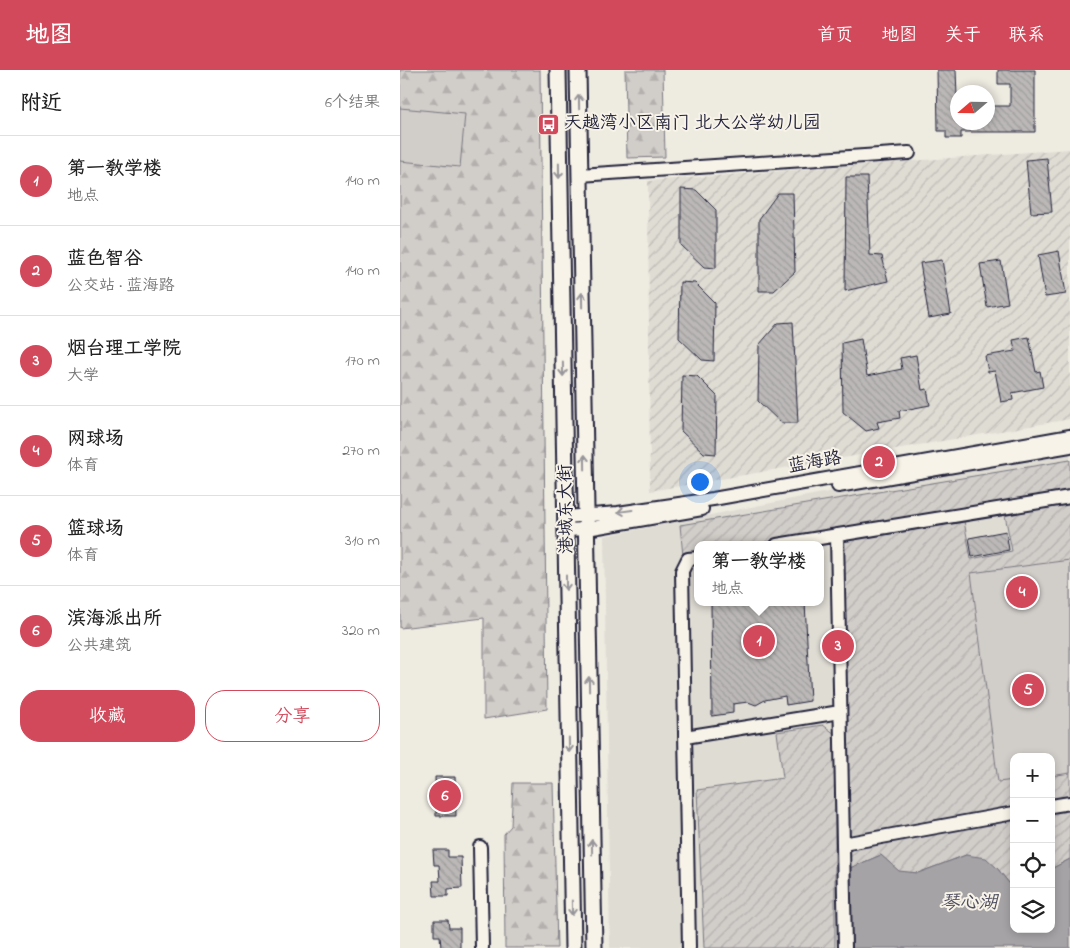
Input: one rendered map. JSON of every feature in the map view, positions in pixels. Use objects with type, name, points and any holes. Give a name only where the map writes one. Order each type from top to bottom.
[{"type":"main road","name":"港城东大街","points":[[558,70],[573,948]]},
{"type":"main road","name":"港城东大街","points":[[578,70],[594,948]]},
{"type":"street","points":[[580,175],[909,153]]},
{"type":"street","name":"蓝海路","points":[[586,522],[618,512],[713,499],[1070,436]]},
{"type":"street","name":"蓝海路","points":[[566,523],[586,522],[1070,446]]},
{"type":"street","points":[[801,541],[1070,497]]},
{"type":"street","points":[[837,535],[845,948]]},
{"type":"street","points":[[689,948],[682,571],[688,559],[694,558]]},
{"type":"street","points":[[685,737],[840,712]]},
{"type":"street","points":[[1055,805],[1070,803]]},
{"type":"street","points":[[843,844],[1010,814]]},
{"type":"street","points":[[480,847],[482,948]]},
{"type":"shaded area","points":[[1070,149],[1070,419],[650,491],[648,181]]},
{"type":"shaded area","points":[[1070,452],[1070,948],[610,948],[604,536],[858,486]]},
{"type":"green space","points":[[400,70],[540,70],[547,709],[484,719],[484,618],[400,628]]},
{"type":"green space","points":[[625,70],[663,70],[665,157],[627,158]]},
{"type":"green space","points":[[400,108],[465,114],[460,167],[400,161]]},
{"type":"green space","points":[[1070,460],[1070,490],[773,541],[694,541],[694,555],[683,556],[680,525]]},
{"type":"green space","points":[[1070,503],[1070,797],[1055,799],[1055,753],[1010,753],[1010,808],[847,839],[843,541],[964,521],[971,559],[1012,551],[1005,515]]},
{"type":"green space","points":[[1070,560],[1070,773],[1055,775],[1055,753],[1010,753],[1010,780],[998,782],[971,573]]},
{"type":"green space","points":[[823,725],[835,734],[835,948],[704,948],[697,790],[783,778],[777,732]]},
{"type":"green space","points":[[513,783],[553,783],[557,948],[505,948],[504,834],[511,826]]},
{"type":"green space","points":[[1070,807],[1070,859],[1055,867],[1055,843],[1055,809]]},
{"type":"green space","points":[[1010,818],[1010,883],[997,868],[966,855],[918,873],[899,872],[881,855],[850,868],[849,847]]},
{"type":"water","name":"琴心湖","points":[[881,855],[899,871],[918,873],[966,855],[986,858],[1010,883],[1010,933],[1055,933],[1055,867],[1070,859],[1070,948],[852,948],[850,868]]},
{"type":"building","points":[[937,70],[956,70],[957,85],[950,85],[950,130],[995,130],[995,106],[1010,106],[1010,84],[998,84],[998,70],[1035,70],[1035,132],[961,132],[961,138],[946,138],[946,131],[938,131]]},
{"type":"building","points":[[1047,158],[1052,212],[1031,213],[1026,160]]},
{"type":"building","points":[[846,177],[867,177],[870,255],[882,256],[888,281],[845,291]]},
{"type":"building","points":[[681,189],[696,190],[716,210],[716,268],[704,267],[681,245]]},
{"type":"building","points":[[778,193],[793,193],[795,272],[774,291],[759,291],[759,219]]},
{"type":"building","points":[[1059,251],[1066,294],[1045,297],[1038,255]]},
{"type":"building","points":[[942,260],[951,314],[929,318],[920,263]]},
{"type":"building","points":[[1001,261],[1008,303],[987,307],[980,264]]},
{"type":"building","points":[[680,282],[695,283],[715,303],[714,361],[702,360],[679,338]]},
{"type":"building","points":[[793,322],[798,423],[781,423],[758,401],[759,345],[778,323]]},
{"type":"building","points":[[1029,337],[1036,372],[1040,371],[1043,387],[1012,393],[1013,400],[1001,402],[995,371],[988,372],[985,356],[1015,351],[1013,340]]},
{"type":"building","points":[[861,339],[867,376],[902,369],[900,358],[916,355],[922,390],[927,389],[930,405],[899,411],[900,418],[877,422],[879,428],[866,431],[843,412],[842,343]]},
{"type":"building","points":[[682,375],[697,376],[717,396],[716,454],[704,453],[681,431]]},
{"type":"building","points":[[1006,531],[1009,550],[972,557],[969,538]]},
{"type":"building","points":[[711,606],[805,606],[810,701],[786,705],[785,696],[765,700],[756,705],[748,702],[733,704],[733,713],[712,716]]},
{"type":"building","points":[[435,777],[455,777],[456,816],[436,816]]},
{"type":"building","points":[[433,850],[448,850],[448,857],[461,857],[462,888],[448,889],[448,896],[434,896],[433,881],[440,881],[439,865],[434,865]]},
{"type":"building","points":[[434,920],[448,920],[449,928],[460,928],[460,948],[441,948],[440,936],[434,936]]},
{"type":"place","name":"天越湾小区南门 北大公学幼儿园","points":[[548,124]]},
{"type":"place","name":"蓝色智谷","points":[[879,462]]},
{"type":"place","name":"网球场","points":[[1022,592]]},
{"type":"place","name":"第一教学楼","points":[[759,641]]},
{"type":"place","name":"烟台理工学院","points":[[838,646]]},
{"type":"place","name":"篮球场","points":[[1028,690]]},
{"type":"place","name":"滨海派出所","points":[[445,796]]}]
